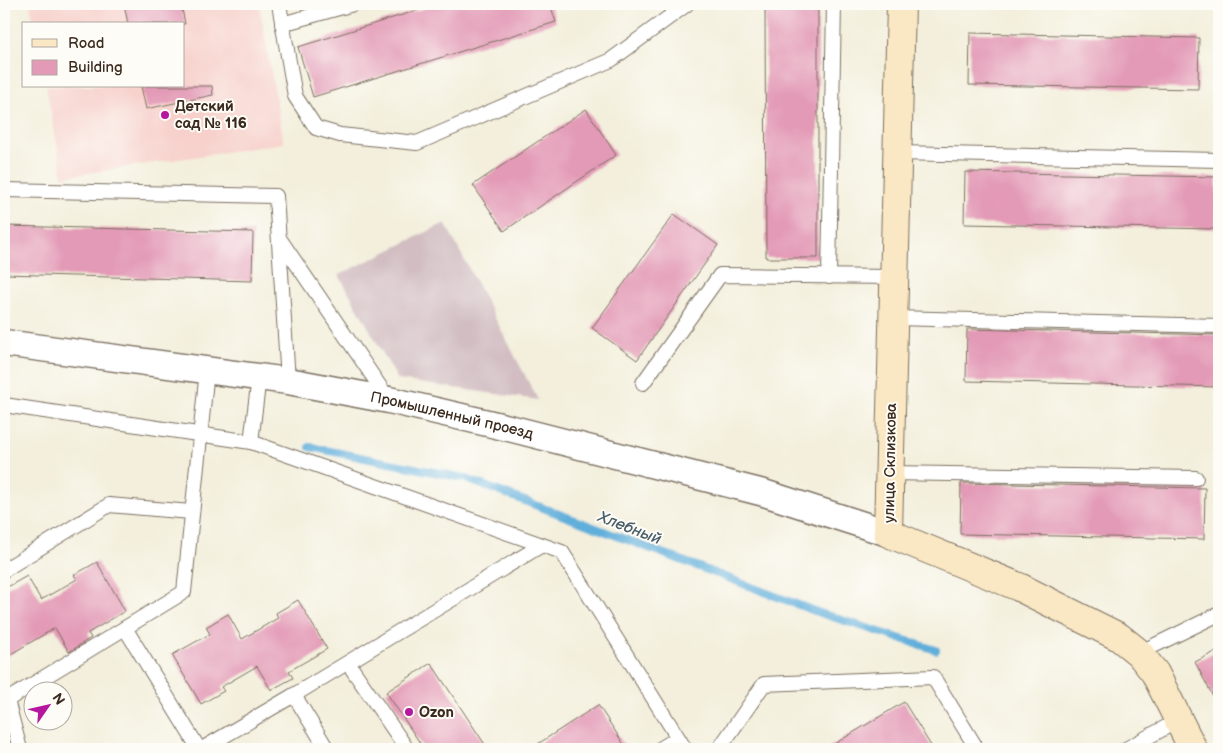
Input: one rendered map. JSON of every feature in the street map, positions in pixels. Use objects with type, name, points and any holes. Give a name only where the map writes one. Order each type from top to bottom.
[{"type":"street","name":"улица Склизкова","points":[[901,4],[888,533],[1019,587],[1119,636],[1139,653],[1155,673],[1193,749]]},
{"type":"street","name":"Промышленный проезд","points":[[4,343],[258,376],[389,400],[513,429],[764,493],[888,533]]},
{"type":"lane","points":[[279,4],[296,96],[316,128],[340,135],[417,143],[611,60],[688,4]]},
{"type":"lane","points":[[282,24],[353,4]]},
{"type":"lane","points":[[829,277],[834,4]]},
{"type":"lane","points":[[897,154],[1219,160]]},
{"type":"lane","points":[[4,190],[276,196],[288,381]]},
{"type":"lane","points":[[279,237],[389,400]]},
{"type":"lane","points":[[643,383],[720,275],[895,277]]},
{"type":"lane","points":[[893,318],[1219,326]]},
{"type":"lane","points":[[20,749],[5,697],[184,592],[207,370]]},
{"type":"lane","points":[[250,442],[258,376]]},
{"type":"lane","points":[[4,405],[250,442],[562,552],[681,744],[660,749]]},
{"type":"lane","points":[[890,473],[1196,478]]},
{"type":"lane","points":[[4,570],[110,505],[191,512]]},
{"type":"lane","points":[[125,628],[201,749],[294,696],[542,545]]},
{"type":"lane","points":[[1139,653],[1219,614]]},
{"type":"lane","points":[[348,663],[407,749]]},
{"type":"lane","points":[[719,749],[764,684],[933,677],[977,749]]},
{"type":"lane","points":[[294,696],[327,749]]},
{"type":"lane","points":[[1126,749],[1179,720]]},
{"type":"shaded area","name":"Детский сад № 116","points":[[30,4],[259,4],[284,143],[63,177],[46,88],[185,88],[185,22],[34,22]]},
{"type":"shaded area","points":[[445,223],[538,400],[398,380],[339,275]]},
{"type":"building","points":[[124,4],[181,4],[185,22],[128,22]]},
{"type":"building","points":[[438,4],[550,4],[556,22],[313,97],[298,47]]},
{"type":"building","points":[[765,4],[818,4],[818,258],[766,258]]},
{"type":"building","points":[[970,33],[1199,38],[1198,89],[969,85]]},
{"type":"building","points":[[212,86],[213,95],[146,109],[141,88]]},
{"type":"building","points":[[586,109],[616,155],[504,231],[473,185]]},
{"type":"building","points":[[965,172],[1217,177],[1216,229],[964,224]]},
{"type":"building","points":[[674,214],[718,245],[637,360],[592,328]]},
{"type":"building","points":[[4,226],[253,232],[252,281],[4,274]]},
{"type":"building","points":[[967,329],[1219,335],[1219,387],[966,381]]},
{"type":"building","points":[[961,483],[1205,488],[1204,539],[960,534]]},
{"type":"building","points":[[97,562],[125,611],[88,633],[91,638],[69,652],[55,628],[4,658],[4,589],[27,576],[41,600],[77,579],[74,575]]},
{"type":"building","points":[[298,600],[327,649],[289,671],[293,678],[271,690],[257,666],[221,687],[224,691],[201,704],[172,655],[210,634],[206,627],[228,614],[242,639],[278,618],[276,613]]},
{"type":"building","points":[[1219,650],[1219,708],[1195,662]]},
{"type":"building","points":[[431,663],[488,749],[424,749],[386,692]]},
{"type":"building","points":[[904,702],[933,749],[826,749]]},
{"type":"building","points":[[598,705],[627,749],[530,749]]},
{"type":"waterway","name":"Хлебный","points":[[310,447],[464,478],[820,613],[936,650]]},
{"type":"place","name":"Детский сад № 116","points":[[165,115]]},
{"type":"place","name":"Ozon","points":[[409,712]]}]
